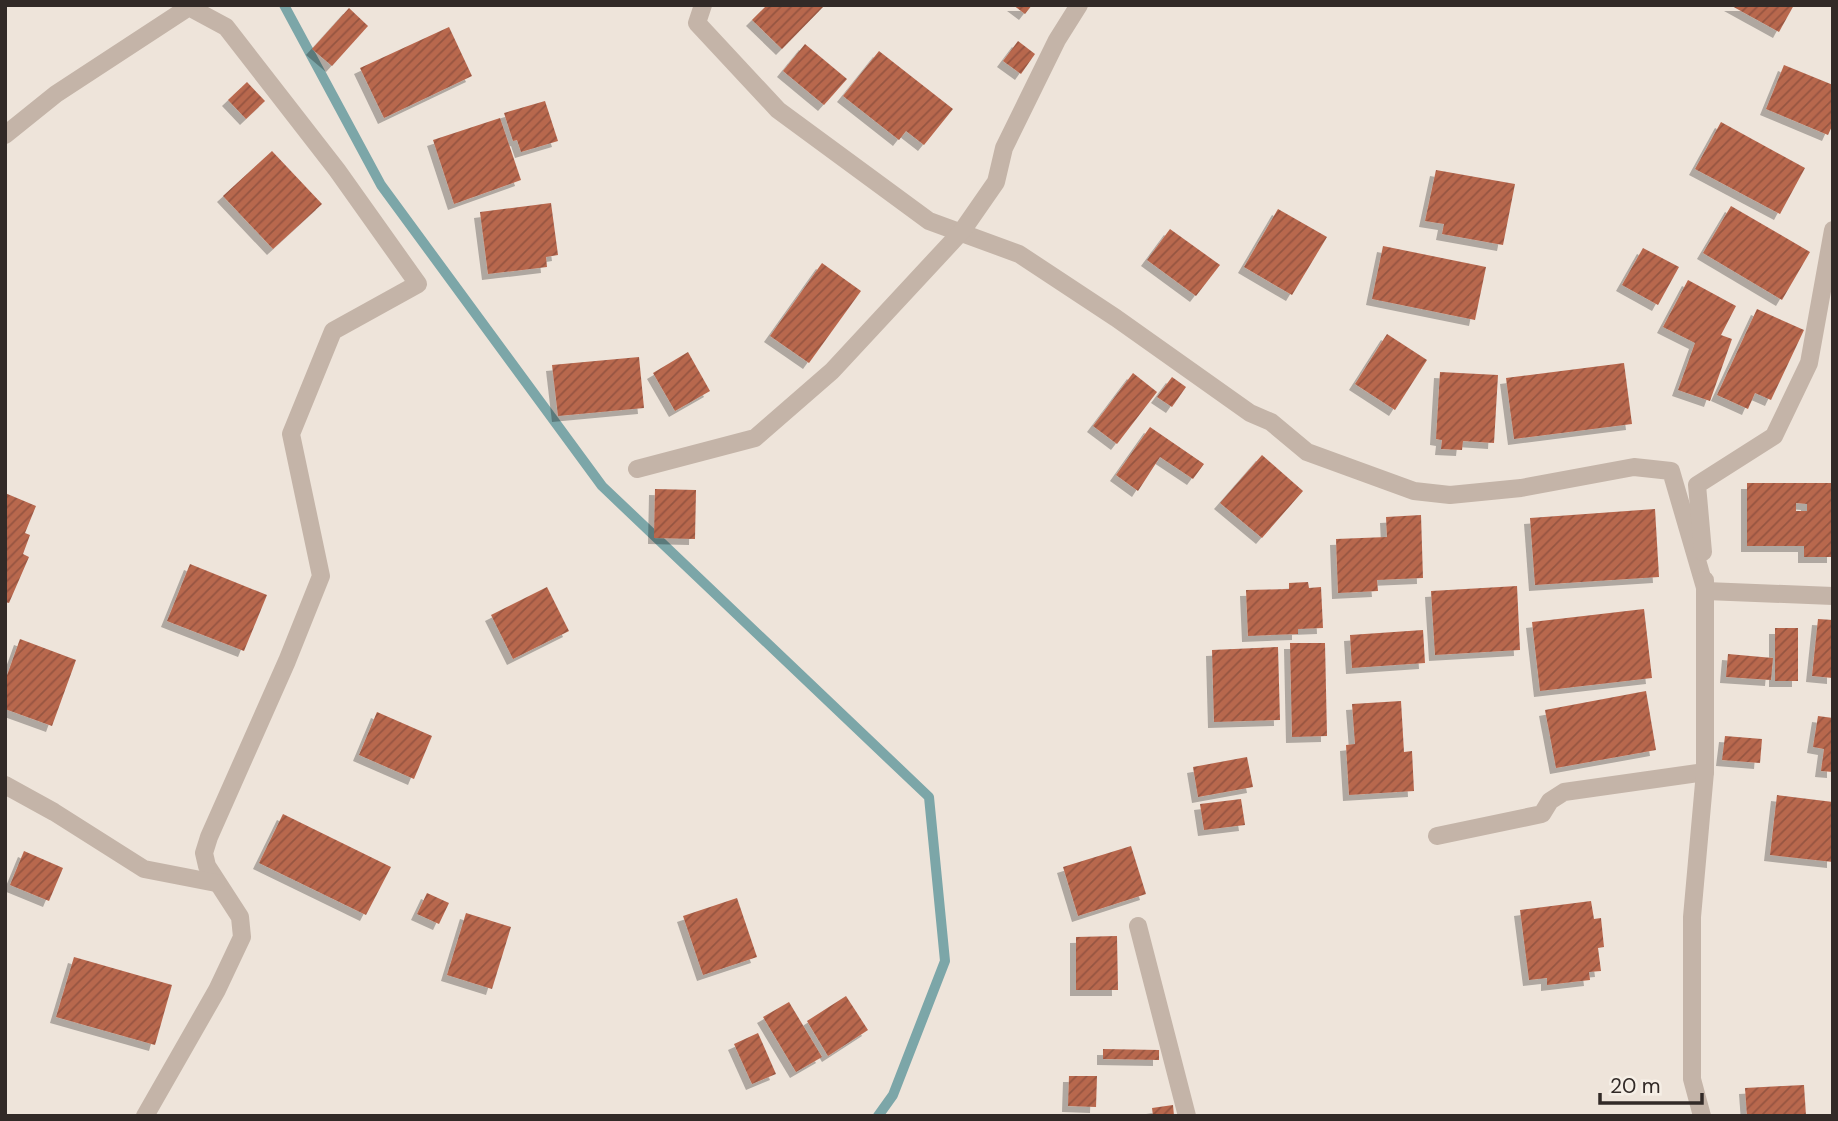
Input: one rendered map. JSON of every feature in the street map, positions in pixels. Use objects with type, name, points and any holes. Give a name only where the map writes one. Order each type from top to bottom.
[{"type":"street","points":[[703,5],[698,23],[778,110],[929,221],[1019,254],[1116,318],[1250,413],[1271,422],[1307,452],[1414,491],[1450,495],[1521,488],[1634,467],[1671,471],[1706,591]]},
{"type":"street","points":[[637,469],[755,438],[832,372],[962,231],[996,181],[1004,148],[1057,40],[1079,5]]},
{"type":"street","points":[[5,135],[56,94],[189,7],[226,27],[337,170],[418,284],[333,331],[291,434],[321,576],[287,662],[204,853],[206,866],[240,917],[242,937],[217,990],[145,1116]]},
{"type":"street","points":[[1702,1116],[1692,1079],[1692,917],[1705,772],[1706,591],[1698,485],[1774,436],[1809,363],[1833,230]]},
{"type":"street","points":[[1706,591],[1833,596]]},
{"type":"street","points":[[1437,836],[1542,814],[1550,801],[1564,792],[1705,772]]},
{"type":"street","points":[[5,785],[54,812],[144,869],[216,883]]},
{"type":"street","points":[[1138,926],[1187,1116]]},
{"type":"building","points":[[767,5],[825,5],[782,49],[752,20]]},
{"type":"building","points":[[1013,5],[1032,5],[1025,14]]},
{"type":"building","points":[[1730,5],[1794,5],[1779,32]]},
{"type":"building","points":[[349,8],[368,26],[332,66],[312,49]]},
{"type":"building","points":[[449,27],[472,76],[384,118],[360,68]]},
{"type":"building","points":[[1018,41],[1035,54],[1021,74],[1003,61]]},
{"type":"building","points":[[805,44],[847,79],[824,105],[783,71]]},
{"type":"building","points":[[879,51],[953,109],[924,145],[906,131],[899,140],[843,96]]},
{"type":"building","points":[[1784,65],[1833,85],[1833,124],[1828,135],[1766,109]]},
{"type":"building","points":[[247,82],[265,101],[246,119],[228,100]]},
{"type":"building","points":[[545,101],[558,141],[521,152],[517,140],[513,141],[504,113]]},
{"type":"building","points":[[500,118],[521,180],[454,204],[433,140]]},
{"type":"building","points":[[1721,122],[1805,168],[1780,214],[1695,169]]},
{"type":"building","points":[[272,151],[322,204],[273,249],[223,196]]},
{"type":"building","points":[[1436,170],[1515,184],[1503,245],[1442,234],[1444,224],[1425,221]]},
{"type":"building","points":[[551,203],[558,255],[546,257],[547,267],[488,274],[480,212]]},
{"type":"building","points":[[1731,206],[1810,252],[1782,300],[1703,253]]},
{"type":"building","points":[[1278,209],[1327,237],[1292,295],[1244,267]]},
{"type":"building","points":[[1170,229],[1220,265],[1196,296],[1147,260]]},
{"type":"building","points":[[1383,246],[1486,267],[1475,320],[1372,299]]},
{"type":"building","points":[[1643,248],[1679,267],[1658,305],[1622,285]]},
{"type":"building","points":[[822,263],[861,291],[809,363],[770,336]]},
{"type":"building","points":[[1688,280],[1736,306],[1721,335],[1732,339],[1710,401],[1678,390],[1695,343],[1663,327]]},
{"type":"building","points":[[1757,309],[1804,330],[1771,400],[1755,393],[1748,409],[1717,395]]},
{"type":"building","points":[[1387,334],[1427,360],[1395,410],[1355,384]]},
{"type":"building","points":[[688,352],[710,391],[675,411],[653,373]]},
{"type":"building","points":[[639,357],[644,408],[558,416],[552,365]]},
{"type":"building","points":[[1624,363],[1632,424],[1514,439],[1506,378]]},
{"type":"building","points":[[1440,372],[1498,375],[1494,443],[1463,441],[1462,450],[1441,449],[1442,440],[1436,439]]},
{"type":"building","points":[[1133,373],[1157,392],[1117,444],[1093,426]]},
{"type":"building","points":[[1172,377],[1186,387],[1172,407],[1157,397]]},
{"type":"building","points":[[1150,427],[1204,464],[1193,479],[1160,457],[1138,491],[1116,475]]},
{"type":"building","points":[[1262,455],[1303,491],[1262,538],[1220,503]]},
{"type":"building","points":[[1747,483],[1833,483],[1833,557],[1804,557],[1804,546],[1747,546]],"holes":[[[1796,503],[1807,504],[1807,511],[1796,511]]]},
{"type":"building","points":[[655,489],[696,490],[695,539],[654,538]]},
{"type":"building","points":[[5,493],[36,506],[25,533],[30,535],[23,554],[29,557],[9,603],[5,602]]},
{"type":"building","points":[[1655,509],[1659,577],[1535,585],[1530,518]]},
{"type":"building","points":[[1421,515],[1423,578],[1377,580],[1378,591],[1338,593],[1336,539],[1387,537],[1386,517]]},
{"type":"building","points":[[190,564],[267,595],[244,651],[167,621]]},
{"type":"building","points":[[1308,582],[1309,588],[1321,587],[1323,628],[1298,629],[1298,634],[1248,636],[1246,590],[1289,589],[1289,583]]},
{"type":"building","points":[[1517,586],[1520,650],[1435,655],[1431,591]]},
{"type":"building","points":[[547,587],[569,631],[513,659],[491,615]]},
{"type":"building","points":[[1644,609],[1652,678],[1540,691],[1532,622]]},
{"type":"building","points":[[1818,619],[1833,620],[1833,678],[1812,676]]},
{"type":"building","points":[[1775,628],[1798,628],[1798,681],[1775,681]]},
{"type":"building","points":[[1423,630],[1425,663],[1352,668],[1350,635]]},
{"type":"building","points":[[20,639],[76,660],[52,726],[5,709],[5,681]]},
{"type":"building","points":[[1290,643],[1325,643],[1327,736],[1292,737]]},
{"type":"building","points":[[1278,647],[1280,720],[1214,722],[1212,650]]},
{"type":"building","points":[[1728,654],[1773,658],[1771,680],[1726,677]]},
{"type":"building","points":[[1646,691],[1656,750],[1556,768],[1545,710]]},
{"type":"building","points":[[1401,701],[1404,752],[1412,751],[1414,791],[1349,795],[1346,745],[1355,744],[1352,704]]},
{"type":"building","points":[[377,712],[432,736],[414,779],[359,755]]},
{"type":"building","points":[[1818,716],[1833,718],[1833,772],[1821,771],[1824,749],[1813,747]]},
{"type":"building","points":[[1725,736],[1762,739],[1760,763],[1722,760]]},
{"type":"building","points":[[1247,757],[1253,787],[1198,797],[1193,767]]},
{"type":"building","points":[[1777,795],[1833,802],[1833,862],[1770,855]]},
{"type":"building","points":[[1241,799],[1245,825],[1204,830],[1200,804]]},
{"type":"building","points":[[283,814],[391,867],[366,915],[259,863]]},
{"type":"building","points":[[1131,846],[1146,894],[1078,916],[1063,867]]},
{"type":"building","points":[[24,851],[63,868],[49,901],[10,885]]},
{"type":"building","points":[[427,893],[449,903],[439,924],[417,914]]},
{"type":"building","points":[[737,898],[757,957],[703,975],[683,916]]},
{"type":"building","points":[[1591,901],[1594,919],[1601,918],[1604,947],[1598,948],[1601,971],[1589,972],[1590,980],[1547,985],[1547,978],[1529,980],[1520,910]]},
{"type":"building","points":[[466,913],[511,927],[492,989],[447,975]]},
{"type":"building","points":[[1117,936],[1118,990],[1076,990],[1076,937]]},
{"type":"building","points":[[74,957],[172,985],[155,1045],[56,1017]]},
{"type":"building","points":[[846,996],[868,1030],[828,1056],[807,1021]]},
{"type":"building","points":[[789,1002],[822,1057],[796,1072],[763,1017]]},
{"type":"building","points":[[758,1033],[776,1074],[752,1084],[734,1044]]},
{"type":"building","points":[[1103,1049],[1159,1050],[1159,1060],[1103,1059]]},
{"type":"building","points":[[1069,1076],[1097,1076],[1096,1107],[1068,1106]]},
{"type":"building","points":[[1804,1085],[1806,1116],[1747,1116],[1745,1088]]},
{"type":"building","points":[[1173,1105],[1174,1116],[1153,1116],[1152,1108]]},
{"type":"waterway","points":[[284,5],[381,185],[602,486],[929,797],[945,961],[893,1095],[878,1116]]}]
